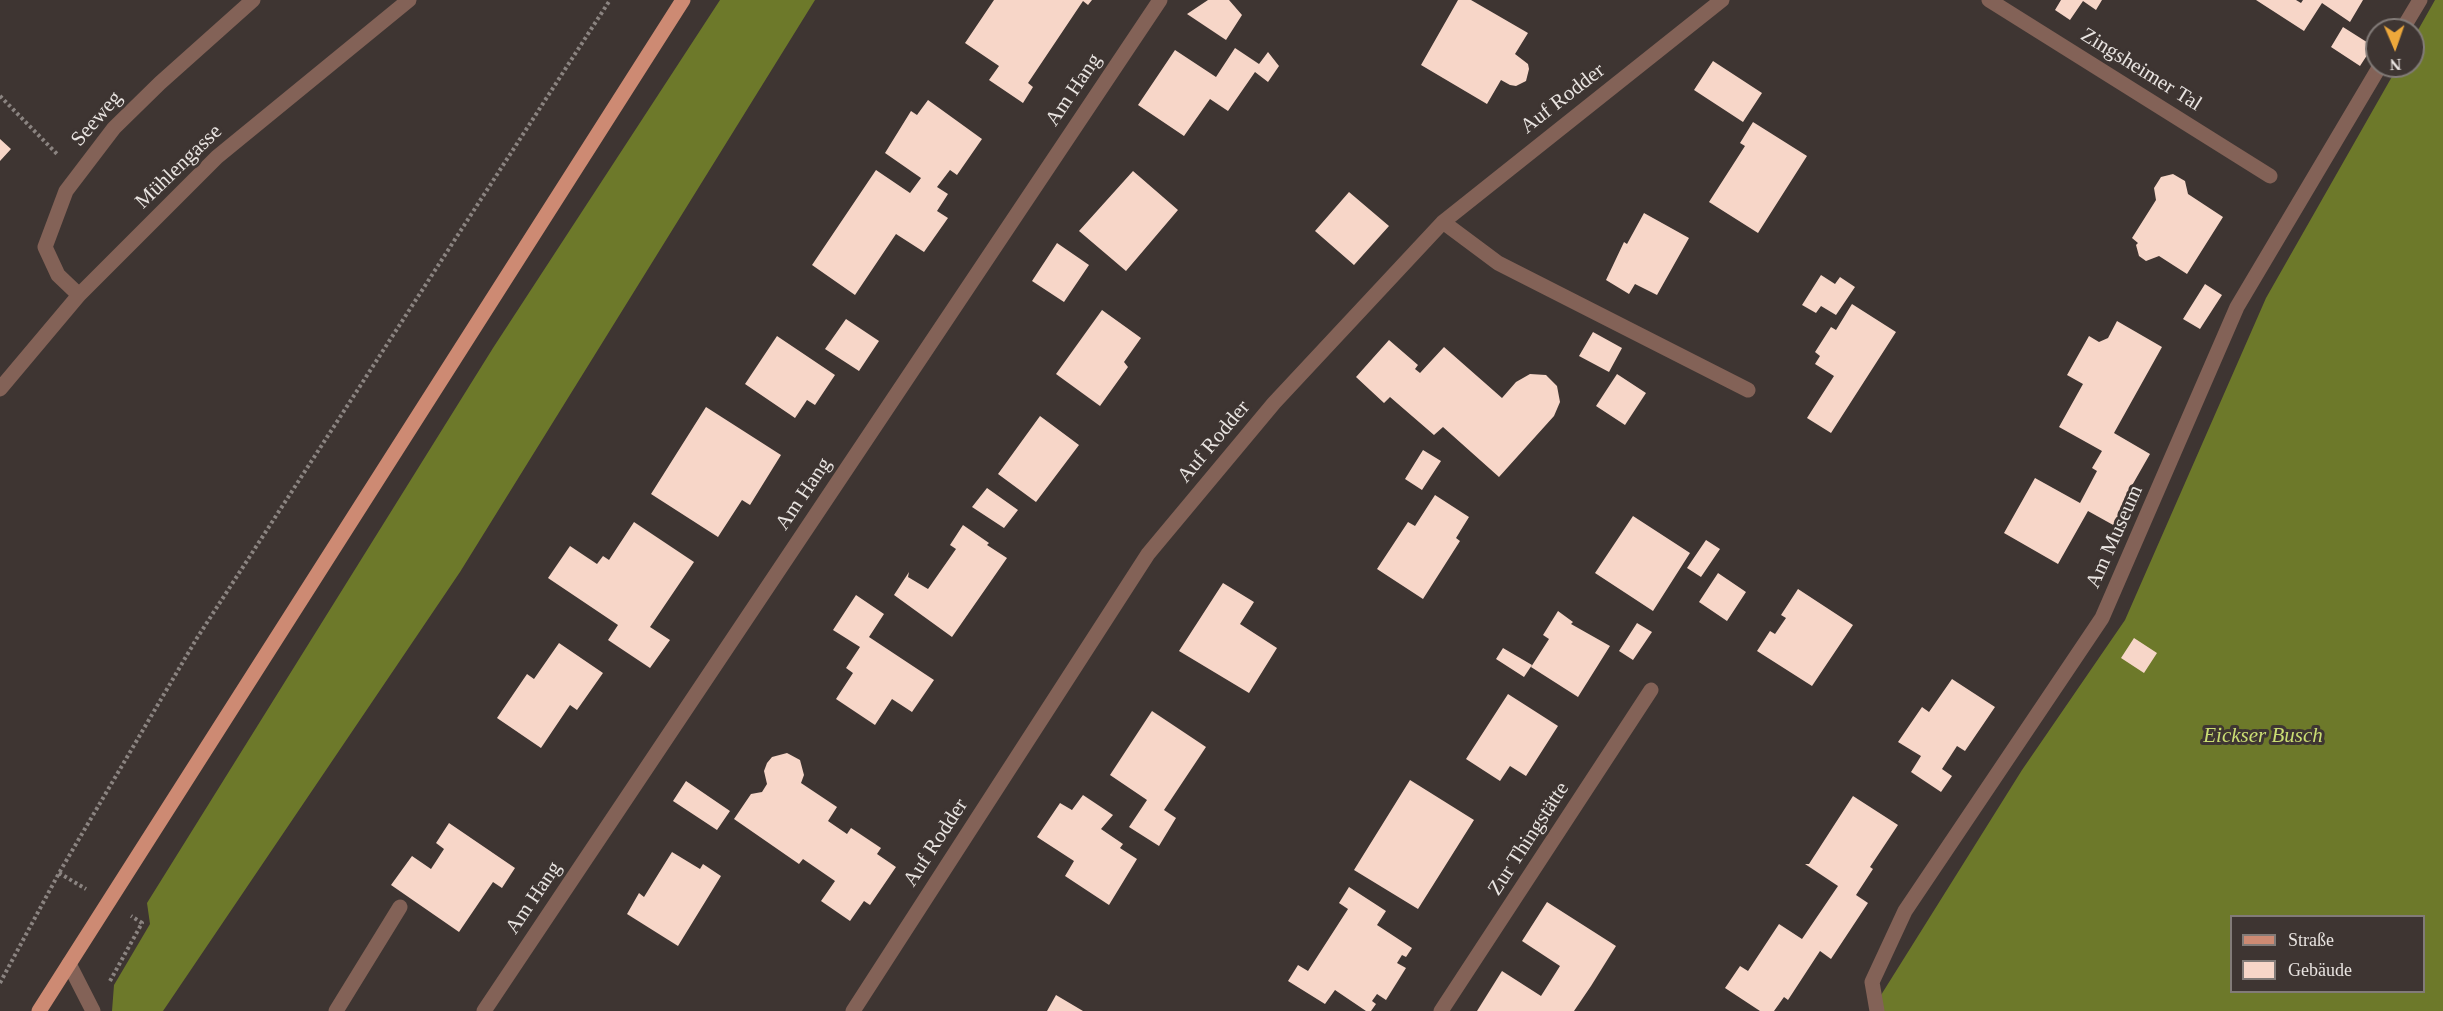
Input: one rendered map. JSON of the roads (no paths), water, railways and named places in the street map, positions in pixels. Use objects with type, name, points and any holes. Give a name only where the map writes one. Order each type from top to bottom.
[{"type":"main road","points":[[39,1011],[683,0]]},
{"type":"street","name":"Seeweg","points":[[79,295],[58,275],[45,247],[66,190],[114,128],[160,82],[254,0]]},
{"type":"street","name":"Mühlengasse","points":[[0,389],[79,295],[217,157],[409,0]]},
{"type":"street","name":"Am Hang","points":[[484,1011],[1160,0]]},
{"type":"street","name":"Auf Rodder","points":[[853,1011],[1148,554],[1274,403],[1443,222],[1722,0]]},
{"type":"street","name":"Zingsheimer Tal","points":[[1989,0],[2270,176]]},
{"type":"street","points":[[2409,18],[2420,0]]},
{"type":"street","name":"Am Museum","points":[[1877,1011],[1872,982],[1905,911],[2102,618],[2237,307],[2373,78]]},
{"type":"street","points":[[1443,222],[1498,263],[1748,390]]},
{"type":"street","name":"Zur Thingstätte","points":[[1441,1011],[1651,690]]},
{"type":"street","points":[[343,1008],[400,907]]},
{"type":"street","points":[[69,964],[93,1011]]},
{"type":"park label","name":"Eickser Busch","points":[[2263,736]]}]
